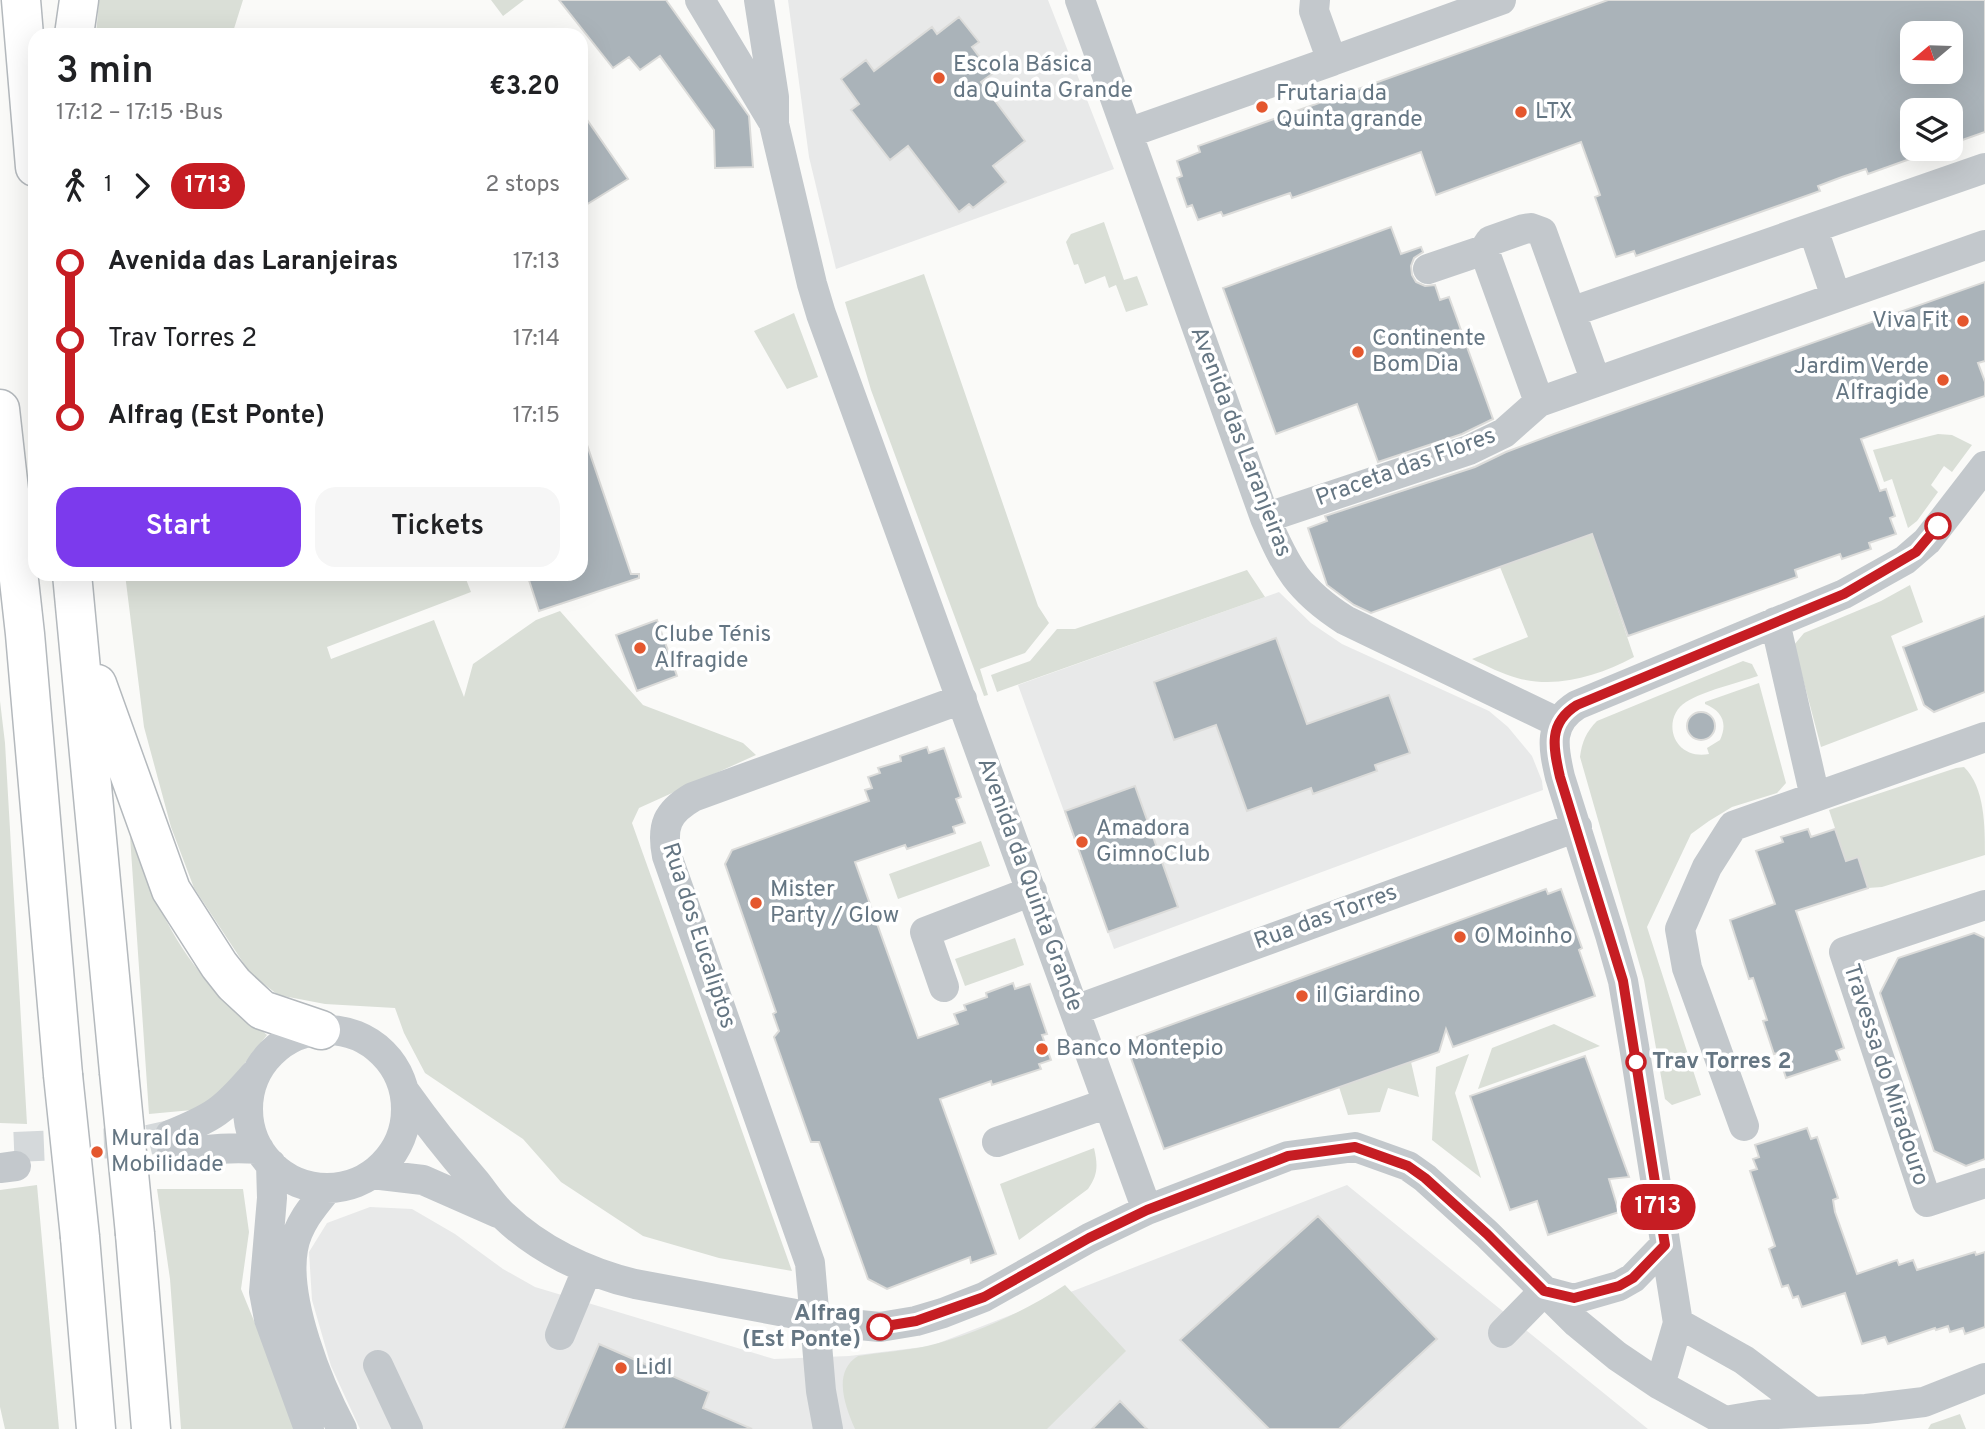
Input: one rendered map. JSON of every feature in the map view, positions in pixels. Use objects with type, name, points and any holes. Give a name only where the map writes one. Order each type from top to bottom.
[{"type":"highway","points":[[21,0],[28,84]]},
{"type":"highway","points":[[75,28],[79,0]]},
{"type":"highway","points":[[0,409],[25,635],[96,1429]]},
{"type":"highway","points":[[73,581],[151,1429]]},
{"type":"highway","points":[[78,629],[171,890],[234,984],[262,1010],[321,1030]]},
{"type":"street","name":"Avenida da Quinta Grande","points":[[700,0],[774,124]]},
{"type":"street","name":"Avenida da Quinta Grande","points":[[759,0],[774,97],[774,124],[821,314],[1147,1210]]},
{"type":"street","name":"Avenida das Laranjeiras","points":[[1080,0],[1265,518],[1284,563],[1321,605],[1345,620],[1557,722]]},
{"type":"street","points":[[1315,0],[1314,10],[1332,61]]},
{"type":"street","points":[[1128,133],[1501,0]]},
{"type":"street","points":[[1571,312],[1985,169]]},
{"type":"street","points":[[1429,269],[1484,250],[1490,241],[1524,229],[1531,228],[1542,232],[1596,382]]},
{"type":"street","points":[[1813,229],[1836,297]]},
{"type":"street","name":"Praceta das Flores","points":[[1265,518],[1469,450],[1504,433],[1539,402],[1985,245]]},
{"type":"street","points":[[1484,250],[1539,402]]},
{"type":"street","points":[[1660,1385],[1678,1323],[1623,981],[1556,758],[1554,743],[1557,722],[1565,712],[1577,705],[1844,594],[1916,552],[1985,466]]},
{"type":"street","points":[[1775,622],[1815,797]]},
{"type":"street","name":"Rua dos Eucaliptos","points":[[828,1429],[821,1391],[810,1263],[667,856],[665,827],[678,806],[693,797],[962,699]]},
{"type":"street","points":[[1744,1126],[1687,968],[1679,929],[1707,867],[1733,826],[1985,737]]},
{"type":"street","name":"Rua das Torres","points":[[1074,1010],[1577,827]]},
{"type":"street","points":[[944,987],[925,932],[1032,891]]},
{"type":"street","name":"Travessa do Miradouro","points":[[1985,905],[1844,952],[1927,1202],[1985,1183]]},
{"type":"street","points":[[405,1092],[406,1115],[401,1138],[389,1158],[372,1174],[351,1184],[328,1188],[307,1185],[297,1181],[265,1157],[226,1147],[198,1150],[170,1146],[227,1107],[272,1051],[295,1036],[321,1030],[343,1031],[364,1039],[383,1052],[397,1071],[405,1092],[442,1143],[503,1215]]},
{"type":"street","points":[[257,1072],[249,1098],[250,1124],[265,1157],[272,1198],[264,1292],[269,1319],[309,1429]]},
{"type":"street","points":[[997,1142],[1108,1103]]},
{"type":"street","points":[[372,1174],[423,1180],[503,1215],[557,1253],[607,1278],[849,1324],[880,1327],[916,1321],[984,1297],[1089,1238],[1147,1210],[1288,1156],[1355,1147],[1408,1166],[1425,1178],[1487,1234],[1577,1323],[1616,1356],[1721,1424],[1760,1415],[1866,1409],[1924,1402],[1985,1378]]},
{"type":"street","points":[[328,1188],[300,1228],[293,1249],[292,1273],[300,1317],[324,1396],[328,1429]]},
{"type":"street","points":[[1544,1291],[1574,1298],[1619,1286],[1633,1278],[1665,1245]]},
{"type":"street","points":[[561,1335],[587,1270]]},
{"type":"street","points":[[1503,1333],[1544,1291]]},
{"type":"street","points":[[1678,1323],[1744,1360],[1813,1412]]},
{"type":"street","points":[[378,1365],[408,1429]]},
{"type":"street","points":[[324,1396],[342,1429]]},
{"type":"street","points":[[1908,1429],[1924,1402]]},
{"type":"shaded area","points":[[99,0],[243,0],[234,28],[97,28]]},
{"type":"shaded area","points":[[491,0],[524,0],[503,16]]},
{"type":"shaded area","name":"Escola Básica da Quinta Grande","points":[[788,0],[1048,0],[1114,169],[836,269],[809,157]]},
{"type":"shaded area","points":[[1104,222],[1124,280],[1137,276],[1148,305],[1126,312],[1116,285],[1109,288],[1105,276],[1085,284],[1078,264],[1074,265],[1066,242],[1071,234]]},
{"type":"shaded area","points":[[924,274],[1038,606],[1049,623],[1025,653],[980,669],[988,695],[984,696],[871,390],[845,302]]},
{"type":"shaded area","points":[[794,313],[818,377],[787,389],[754,331]]},
{"type":"shaded area","points":[[1938,434],[1952,435],[1972,445],[1952,472],[1944,466],[1931,485],[1938,492],[1917,521],[1908,528],[1892,479],[1884,482],[1873,450]]},
{"type":"shaded area","points":[[1592,534],[1634,657],[1592,675],[1547,682],[1511,676],[1472,659],[1528,637],[1500,567]]},
{"type":"shaded area","points":[[1247,570],[1265,597],[997,692],[991,675],[1030,661],[1057,629],[1075,629]]},
{"type":"shaded area","points":[[126,581],[467,581],[471,592],[327,647],[331,659],[434,620],[464,697],[473,664],[536,620],[560,611],[643,705],[743,743],[756,755],[639,808],[632,823],[792,1271],[719,1258],[643,1236],[561,1182],[523,1139],[425,1073],[404,1033],[395,1008],[325,1004],[278,995],[250,973],[194,888],[171,827],[144,727]]},
{"type":"shaded area","points":[[1910,585],[1923,622],[1891,636],[1918,710],[1821,747],[1794,645],[1804,633],[1881,601]]},
{"type":"shaded area","points":[[1279,592],[1311,623],[1342,644],[1489,711],[1508,727],[1532,756],[1543,790],[1114,949],[1018,685]]},
{"type":"shaded area","points":[[1743,661],[1752,664],[1758,676],[1686,702],[1674,716],[1673,734],[1679,745],[1689,752],[1709,754],[1707,748],[1720,740],[1723,723],[1716,710],[1705,702],[1759,683],[1786,783],[1777,793],[1732,807],[1691,834],[1647,927],[1701,1095],[1672,1105],[1665,1099],[1644,980],[1580,757],[1587,733],[1597,721]]},
{"type":"shaded area","points":[[0,701],[5,743],[27,1124],[0,1123]]},
{"type":"shaded area","points":[[1964,767],[1971,775],[1980,796],[1985,855],[1882,887],[1868,888],[1858,857],[1846,861],[1829,810]]},
{"type":"shaded area","points":[[130,836],[153,893],[182,948],[207,980],[267,1035],[237,1073],[203,1109],[149,1114]]},
{"type":"shaded area","points":[[981,841],[990,866],[898,899],[889,874]]},
{"type":"shaded area","points":[[1015,938],[1024,965],[965,986],[955,959]]},
{"type":"shaded area","points":[[1554,1024],[1600,1046],[1478,1089],[1492,1048]]},
{"type":"shaded area","points":[[1469,1054],[1455,1093],[1481,1178],[1432,1140],[1436,1067]]},
{"type":"shaded area","points":[[1411,1062],[1419,1097],[1388,1088],[1380,1112],[1348,1115],[1339,1087]]},
{"type":"shaded area","points":[[1094,1148],[1096,1170],[1088,1189],[1019,1240],[1000,1184]]},
{"type":"shaded area","points":[[37,1185],[59,1429],[5,1429],[0,1407],[0,1190]]},
{"type":"shaded area","points":[[1347,1185],[1648,1429],[360,1429],[331,1366],[312,1300],[309,1252],[327,1223],[370,1207],[412,1209],[535,1287],[774,1359],[849,1356],[931,1346]]},
{"type":"shaded area","points":[[157,1189],[243,1189],[249,1232],[241,1289],[298,1429],[181,1429],[170,1279]]},
{"type":"shaded area","points":[[1065,1285],[1126,1351],[1047,1429],[855,1429],[845,1400],[843,1380],[850,1363],[858,1356],[919,1348],[982,1329]]},
{"type":"shaded area","points":[[1960,1414],[1966,1429],[1928,1429],[1931,1424]]},
{"type":"building","points":[[559,0],[666,0],[749,116],[753,167],[715,168],[714,130],[660,56],[640,70],[629,57],[613,68],[588,37],[588,28],[581,28]]},
{"type":"building","points":[[1608,0],[1985,0],[1985,132],[1963,140],[1963,98],[1900,98],[1900,161],[1904,161],[1868,174],[1866,169],[1842,177],[1818,186],[1820,191],[1636,256],[1634,251],[1616,257],[1595,197],[1600,195],[1581,142],[1436,195],[1421,152],[1292,198],[1290,193],[1223,216],[1221,212],[1198,220],[1192,205],[1187,207],[1177,178],[1182,176],[1177,161],[1200,152],[1198,146]]},
{"type":"building","points":[[959,17],[979,42],[972,47],[992,74],[981,82],[1025,141],[993,166],[1006,182],[973,208],[969,204],[959,212],[908,146],[890,160],[851,110],[859,104],[841,79],[866,60],[874,71],[932,27],[937,34]]},
{"type":"building","points":[[588,121],[628,179],[588,204]]},
{"type":"building","name":"Continente Bom Dia","points":[[1391,227],[1401,254],[1421,247],[1423,252],[1414,258],[1411,266],[1416,282],[1425,286],[1435,285],[1440,300],[1449,297],[1493,419],[1462,434],[1378,462],[1357,404],[1276,434],[1223,288]]},
{"type":"building","points":[[1985,282],[1985,361],[1978,363],[1985,382],[1985,396],[1861,439],[1880,491],[1886,489],[1895,516],[1890,518],[1896,534],[1869,543],[1871,549],[1842,559],[1840,554],[1795,570],[1797,577],[1628,636],[1592,534],[1371,613],[1354,605],[1327,585],[1308,528],[1327,521],[1325,516],[1475,467],[1554,434]]},
{"type":"building","points":[[588,448],[631,574],[639,574],[639,578],[539,611],[529,581],[588,581]]},
{"type":"building","points":[[1985,616],[1985,692],[1934,712],[1924,705],[1903,647]]},
{"type":"building","points":[[657,620],[677,676],[637,691],[616,635]]},
{"type":"building","points":[[1276,638],[1307,724],[1389,695],[1410,753],[1375,765],[1377,771],[1313,794],[1311,788],[1247,811],[1216,725],[1174,740],[1154,682]]},
{"type":"building","points":[[1701,712],[1711,716],[1715,726],[1711,736],[1701,740],[1691,736],[1687,726],[1691,716]]},
{"type":"building","points":[[927,747],[929,753],[944,748],[961,797],[956,799],[965,823],[953,827],[955,833],[907,849],[905,845],[855,862],[918,1038],[958,1024],[954,1014],[966,1010],[964,1005],[987,997],[986,993],[1013,983],[1015,989],[1030,984],[1047,1034],[1042,1035],[1051,1060],[1039,1064],[1041,1069],[992,1085],[991,1081],[940,1099],[996,1254],[971,1263],[970,1257],[887,1289],[868,1279],[819,1142],[811,1142],[774,1037],[779,1031],[773,1014],[776,1012],[725,864],[732,850],[869,801],[865,790],[872,788],[868,777],[880,773],[878,768],[901,761],[900,756]]},
{"type":"building","points":[[1135,786],[1178,907],[1108,932],[1065,811]]},
{"type":"building","points":[[1808,829],[1811,837],[1835,829],[1846,861],[1858,857],[1868,888],[1796,911],[1844,1048],[1836,1051],[1840,1060],[1786,1078],[1778,1053],[1774,1054],[1763,1021],[1767,1020],[1753,978],[1749,979],[1730,920],[1775,904],[1756,851],[1783,842],[1781,837]]},
{"type":"building","points":[[1546,889],[1548,894],[1561,889],[1582,948],[1579,950],[1595,996],[1453,1047],[1446,1029],[1439,1052],[1164,1149],[1127,1047],[1139,1043],[1137,1037]]},
{"type":"building","points":[[1974,933],[1985,938],[1985,1159],[1966,1166],[1934,1151],[1880,993],[1898,958]]},
{"type":"building","points":[[1585,1056],[1629,1177],[1609,1179],[1619,1212],[1548,1235],[1537,1201],[1510,1210],[1470,1096]]},
{"type":"building","points":[[1807,1128],[1811,1139],[1817,1137],[1838,1198],[1833,1200],[1835,1212],[1857,1274],[1897,1260],[1899,1265],[1913,1260],[1917,1270],[1975,1252],[1976,1255],[1985,1252],[1985,1327],[1965,1334],[1963,1328],[1950,1332],[1948,1326],[1888,1344],[1885,1337],[1862,1344],[1845,1293],[1802,1307],[1798,1296],[1793,1298],[1788,1285],[1782,1287],[1769,1249],[1775,1246],[1750,1171],[1757,1169],[1753,1159],[1759,1157],[1755,1145]]},
{"type":"building","points":[[1318,1216],[1437,1339],[1339,1429],[1269,1429],[1180,1340]]},
{"type":"building","name":"Lidl","points":[[599,1344],[709,1392],[703,1408],[752,1429],[563,1429]]},
{"type":"building","points":[[1120,1401],[1147,1429],[1092,1429]]},
{"type":"tunnel","points":[[14,1147],[140,1142],[170,1135]]},
{"type":"bus line","name":"1713","points":[[880,1327],[916,1321],[984,1297],[1089,1238],[1147,1210],[1288,1156],[1355,1147],[1408,1166],[1425,1178],[1544,1291],[1574,1298],[1619,1286],[1633,1278],[1665,1245],[1623,981],[1560,777],[1554,743],[1557,722],[1565,712],[1577,705],[1844,594],[1916,552],[1938,526]]},
{"type":"place","name":"Escola Básica da Quinta Grande","points":[[939,78]]},
{"type":"place","name":"Frutaria da Quinta grande","points":[[1262,107]]},
{"type":"place","name":"LTX","points":[[1521,112]]},
{"type":"place","name":"Viva Fit","points":[[1963,321]]},
{"type":"place","name":"Continente Bom Dia","points":[[1358,352]]},
{"type":"place","name":"Jardim Verde Alfragide","points":[[1943,380]]},
{"type":"place","name":"Clube Ténis Alfragide","points":[[640,648]]},
{"type":"place","name":"Amadora GimnoClub","points":[[1082,842]]},
{"type":"place","name":"Mister Party / Glow","points":[[756,903]]},
{"type":"place","name":"O Moinho","points":[[1460,937]]},
{"type":"place","name":"il Giardino","points":[[1302,996]]},
{"type":"place","name":"Banco Montepio","points":[[1042,1049]]},
{"type":"place","name":"Trav Torres 2","points":[[1636,1062]]},
{"type":"place","name":"Mural da Mobilidade","points":[[97,1152]]},
{"type":"place","name":"Alfrag (Est Ponte)","points":[[880,1327]]},
{"type":"place","name":"Lidl","points":[[621,1368]]}]
